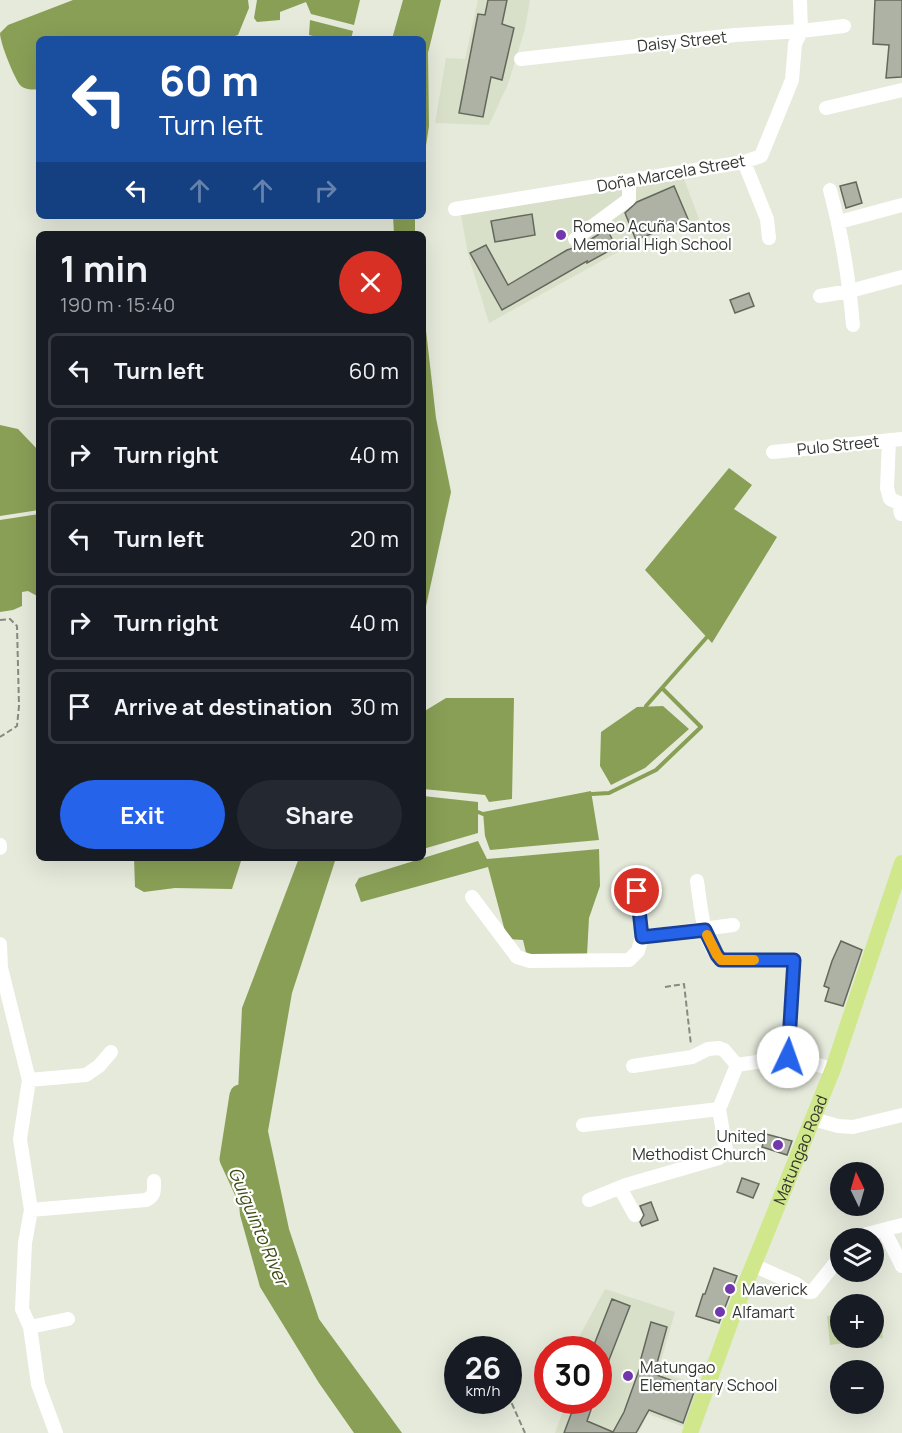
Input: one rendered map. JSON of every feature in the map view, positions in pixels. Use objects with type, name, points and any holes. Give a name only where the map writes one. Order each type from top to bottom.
[{"type":"main road","name":"Matungao Road","points":[[690,1433],[753,1265],[833,1069],[902,863]]},
{"type":"street","name":"Doña Marcela Street","points":[[455,209],[744,162],[761,156],[792,80],[795,44],[801,31],[800,0]]},
{"type":"street","name":"Daisy Street","points":[[521,59],[735,35],[844,26]]},
{"type":"street","points":[[826,108],[902,90]]},
{"type":"street","points":[[744,162],[767,219],[769,238]]},
{"type":"street","points":[[575,239],[629,199],[629,181]]},
{"type":"street","points":[[830,190],[839,222],[853,325]]},
{"type":"street","points":[[839,222],[902,205]]},
{"type":"street","points":[[820,296],[850,291],[902,277]]},
{"type":"street","points":[[896,440],[887,488],[890,499],[899,503],[901,514]]},
{"type":"street","name":"Pulo Street","points":[[773,452],[896,440]]},
{"type":"street","points":[[697,881],[705,930],[721,960],[794,960],[788,1057]]},
{"type":"street","points":[[472,897],[517,957],[530,961],[629,960],[638,951],[642,937],[637,891]]},
{"type":"street","points":[[642,937],[733,925]]},
{"type":"street","points":[[0,944],[1,968],[29,1080],[20,1139],[31,1210],[25,1243],[22,1309],[30,1327],[38,1384],[56,1433]]},
{"type":"street","points":[[633,1066],[692,1056],[708,1049],[719,1048],[724,1050],[737,1065]]},
{"type":"street","points":[[29,1080],[86,1075],[99,1066],[111,1052]]},
{"type":"street","points":[[737,1065],[788,1057],[833,1069]]},
{"type":"street","points":[[589,1200],[673,1170],[719,1158],[724,1154],[726,1150],[719,1109],[737,1065]]},
{"type":"street","points":[[584,1125],[719,1109]]},
{"type":"street","points":[[813,1119],[838,1126],[853,1127],[902,1115]]},
{"type":"street","points":[[31,1210],[146,1200],[152,1198],[154,1181]]},
{"type":"street","points":[[620,1188],[635,1215]]},
{"type":"street","points":[[902,1225],[884,1230],[902,1266]]},
{"type":"street","points":[[753,1265],[796,1284],[807,1292],[812,1292],[830,1270]]},
{"type":"street","points":[[30,1327],[68,1319]]},
{"type":"path","points":[[0,620],[10,619],[17,626],[19,706],[17,726],[0,736]]},
{"type":"path","points":[[664,987],[684,984],[692,1056]]},
{"type":"path","points":[[516,1414],[525,1433]]},
{"type":"shaded area","points":[[478,0],[530,0],[525,29],[508,84],[489,125],[435,123],[446,58],[465,59]]},
{"type":"shaded area","name":"Romeo Acuña Santos Memorial High School","points":[[684,179],[699,219],[618,252],[489,323],[468,254],[461,215]]},
{"type":"shaded area","name":"Matungao Elementary School","points":[[605,1289],[675,1312],[643,1424],[638,1433],[555,1433],[562,1414],[612,1414],[612,1336],[580,1336]]},
{"type":"shaded area","points":[[827,1316],[830,1316],[830,1345]]},
{"type":"shaded area","points":[[663,1373],[705,1387],[690,1429],[648,1414]]},
{"type":"water","points":[[73,0],[248,0],[249,8],[238,35],[235,36],[36,36],[36,89],[22,87],[17,81],[0,33],[8,25]]},
{"type":"water","points":[[257,0],[360,0],[354,25],[311,14],[306,2],[280,12],[280,20],[257,22],[254,18]]},
{"type":"water","points":[[403,0],[441,0],[428,53],[429,126],[426,146],[426,36],[393,36]]},
{"type":"water","points":[[310,20],[353,31],[352,36],[309,35]]},
{"type":"water","points":[[393,219],[415,219],[415,231],[394,231]]},
{"type":"water","points":[[426,330],[436,418],[451,492],[426,606]]},
{"type":"water","points":[[0,425],[18,429],[36,448],[36,510],[0,516]]},
{"type":"water","points":[[729,468],[752,485],[734,509],[777,537],[712,643],[645,570]]},
{"type":"water","points":[[36,514],[36,595],[28,591],[22,592],[22,606],[0,612],[0,520]]},
{"type":"water","points":[[446,698],[514,698],[512,799],[489,802],[485,795],[426,789],[426,710]]},
{"type":"water","points":[[663,706],[689,729],[645,768],[611,785],[600,766],[601,732],[637,707]]},
{"type":"water","points":[[591,791],[599,840],[490,850],[485,836],[483,812]]},
{"type":"water","points":[[426,796],[478,802],[478,833],[426,848]]},
{"type":"water","points":[[478,841],[487,859],[599,849],[600,886],[589,918],[587,955],[527,957],[523,940],[507,939],[488,867],[361,902],[355,885],[359,878],[414,861],[426,861],[426,857]]},
{"type":"water","points":[[134,861],[241,861],[232,889],[175,888],[144,892],[135,887]]},
{"type":"water","points":[[298,861],[335,861],[292,993],[268,1131],[289,1229],[319,1319],[402,1433],[354,1433],[319,1383],[260,1287],[240,1215],[235,1156],[242,1008]]},
{"type":"building","points":[[488,0],[507,0],[502,24],[514,28],[502,80],[491,77],[483,117],[459,113],[478,14],[485,15]]},
{"type":"building","points":[[875,0],[902,0],[902,77],[886,78],[889,45],[873,44]]},
{"type":"building","points":[[856,182],[862,203],[846,208],[840,186]]},
{"type":"building","points":[[674,186],[688,219],[636,240],[625,213],[637,202]]},
{"type":"building","points":[[532,214],[535,235],[495,242],[491,221]]},
{"type":"building","points":[[607,229],[616,247],[502,310],[470,253],[486,245],[508,285]]},
{"type":"building","points":[[749,293],[754,306],[735,313],[730,300]]},
{"type":"building","points":[[841,941],[862,950],[843,1006],[825,1001],[829,988],[824,986]]},
{"type":"building","name":"United Methodist Church","points":[[766,1134],[792,1141],[787,1155],[762,1147]]},
{"type":"building","points":[[742,1178],[759,1184],[753,1198],[737,1192]]},
{"type":"building","points":[[651,1202],[658,1220],[642,1226],[640,1222],[644,1215],[640,1206]]},
{"type":"building","points":[[714,1268],[737,1276],[719,1323],[696,1316]]},
{"type":"building","points":[[612,1299],[630,1306],[612,1352],[612,1336],[597,1336]]},
{"type":"building","points":[[651,1322],[667,1327],[654,1374],[695,1389],[683,1423],[649,1410],[636,1433],[564,1433],[571,1414],[589,1414],[587,1421],[613,1432],[624,1412],[642,1362],[640,1362]]},
{"type":"waterway","points":[[646,706],[707,637]]},
{"type":"waterway","points":[[592,794],[609,793],[656,770],[701,727],[662,688]]},
{"type":"waterway","points":[[478,812],[483,814]]},
{"type":"waterway","name":"Guiguinto River","points":[[240,1095],[230,1159],[248,1198]]},
{"type":"slow traffic","points":[[707,935],[721,960],[754,960]]},
{"type":"place","name":"Romeo Acuña Santos Memorial High School","points":[[561,235]]},
{"type":"place","name":"United Methodist Church","points":[[778,1145]]},
{"type":"place","name":"Maverick","points":[[730,1289]]},
{"type":"place","name":"Alfamart","points":[[720,1312]]},
{"type":"place","name":"Matungao Elementary School","points":[[628,1376]]},
{"type":"route","points":[[637,891],[642,937],[705,930],[721,960],[794,960],[788,1057]]}]
